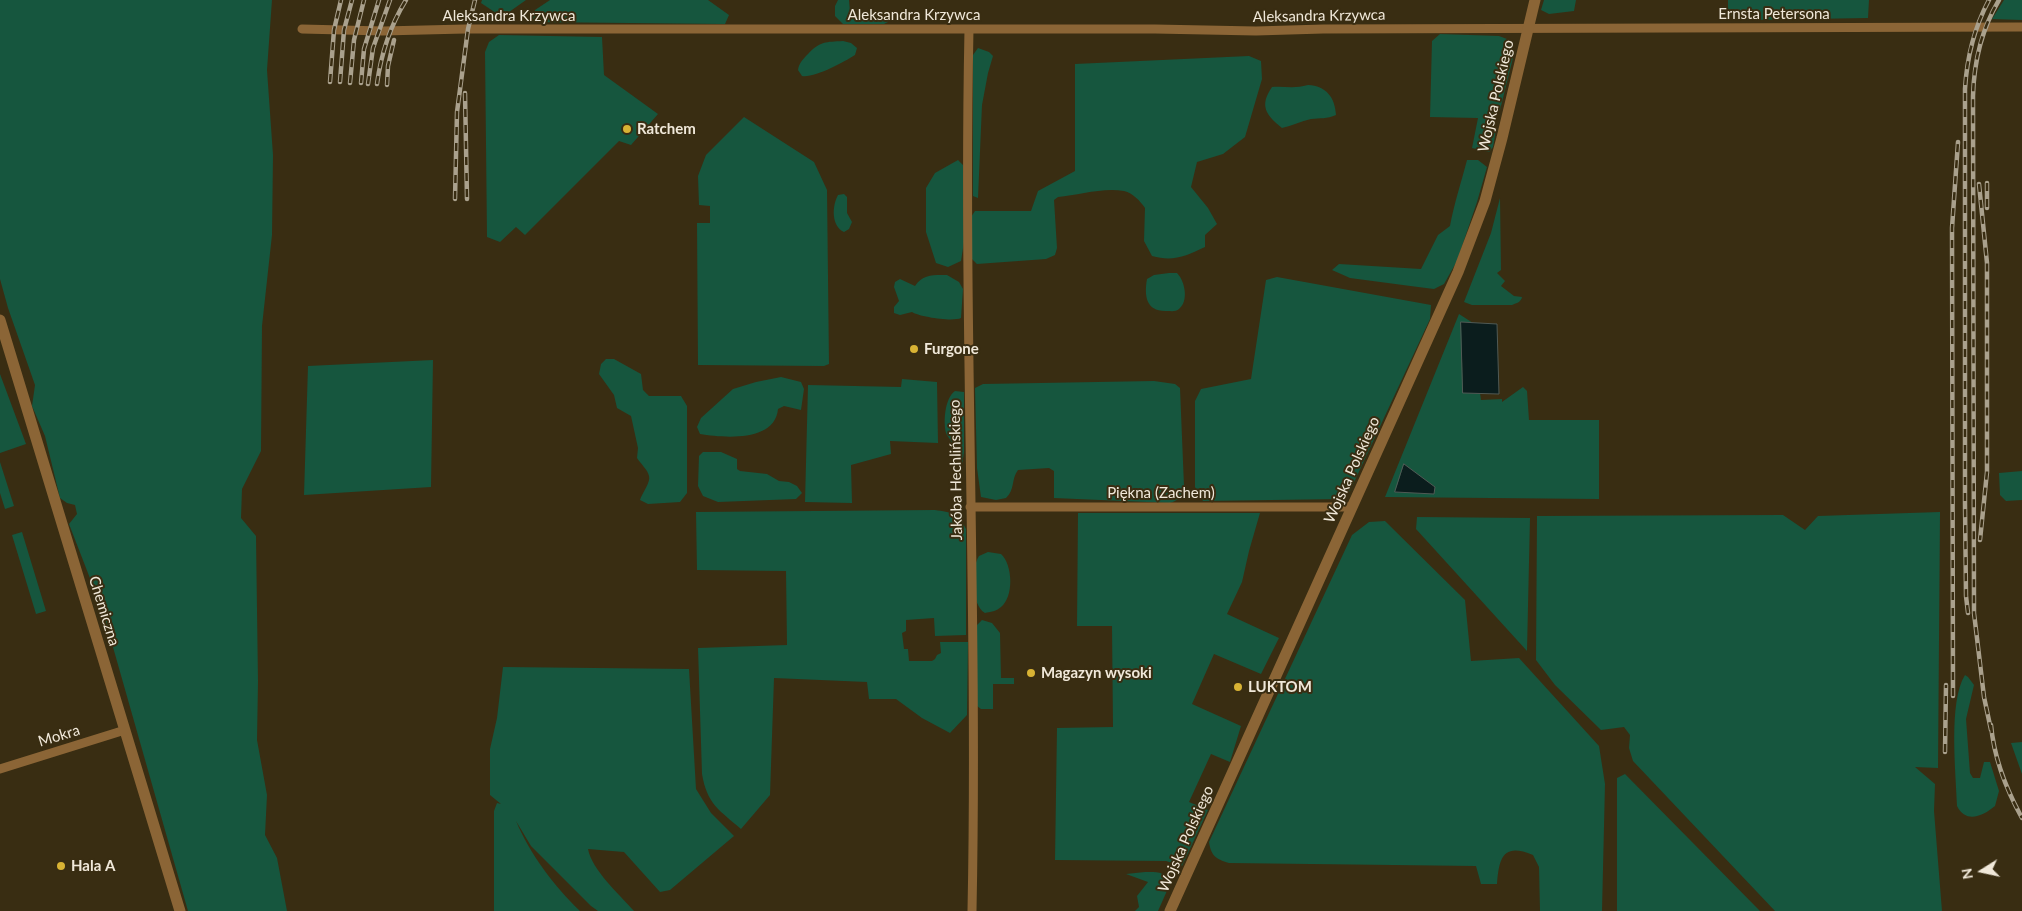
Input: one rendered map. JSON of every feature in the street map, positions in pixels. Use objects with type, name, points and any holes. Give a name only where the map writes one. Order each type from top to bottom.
[{"type":"street","name":"Wojska Polskiego","points":[[1170,911],[1458,272],[1485,201],[1502,138],[1534,0]]},
{"type":"street","name":"Ernsta Petersona","points":[[1527,28],[2022,27]]},
{"type":"street","name":"Jakóba Hechlińskiego","points":[[969,28],[968,345],[973,745],[972,911]]},
{"type":"street","name":"Aleksandra Krzywca","points":[[302,29],[390,31],[465,29],[1155,28],[1256,31],[1323,28],[1527,28]]},
{"type":"street","name":"Chemiczna","points":[[0,320],[180,911]]},
{"type":"street","name":"Piękna (Zachem)","points":[[970,506],[1351,507]]},
{"type":"street","name":"Mokra","points":[[0,769],[125,730]]},
{"type":"green space","points":[[0,0],[272,0],[267,70],[273,155],[272,235],[262,326],[261,451],[242,489],[241,518],[256,536],[257,740],[267,795],[265,835],[277,858],[287,911],[188,911],[103,612],[69,524],[77,514],[75,505],[67,503],[60,498],[45,436],[32,406],[35,385],[0,279]]},
{"type":"green space","points":[[482,0],[526,0],[502,17],[481,3]]},
{"type":"green space","points":[[550,0],[708,0],[729,15],[725,24],[532,22],[535,10]]},
{"type":"green space","points":[[838,0],[849,0],[850,12],[853,14],[884,13],[889,18],[888,22],[884,24],[843,24],[835,16],[835,6]]},
{"type":"green space","points":[[1544,0],[1576,0],[1574,11],[1549,14],[1541,10]]},
{"type":"green space","points":[[1728,0],[1869,0],[1868,18],[1748,20],[1728,15]]},
{"type":"green space","points":[[2004,0],[2022,0],[2022,20],[1992,19]]},
{"type":"green space","points":[[1440,34],[1499,36],[1507,39],[1512,45],[1513,58],[1500,110],[1489,119],[1488,128],[1496,130],[1493,147],[1489,152],[1472,148],[1478,118],[1430,117],[1432,41]]},
{"type":"green space","points":[[499,35],[602,37],[604,75],[658,114],[631,145],[619,141],[525,235],[516,227],[500,242],[487,237],[485,52],[489,42]]},
{"type":"green space","points":[[843,41],[851,43],[857,48],[855,55],[822,72],[802,76],[798,70],[799,65],[812,50],[824,43]]},
{"type":"green space","points":[[978,48],[989,52],[993,56],[982,105],[978,198],[973,196],[973,55]]},
{"type":"green space","points":[[1249,56],[1261,61],[1262,79],[1245,137],[1223,154],[1197,162],[1191,187],[1208,208],[1217,224],[1205,235],[1205,247],[1179,257],[1160,258],[1152,256],[1144,241],[1145,208],[1139,200],[1124,191],[1108,190],[1058,197],[1054,200],[1057,248],[1055,255],[1046,259],[977,264],[972,259],[971,217],[975,211],[1031,211],[1038,191],[1075,171],[1075,64]]},
{"type":"green space","points":[[1308,85],[1325,90],[1334,103],[1336,115],[1327,118],[1311,119],[1282,128],[1266,110],[1266,100],[1272,87]]},
{"type":"green space","points":[[744,117],[814,162],[827,190],[829,364],[824,366],[698,365],[697,223],[710,223],[710,206],[699,205],[698,176],[706,155]]},
{"type":"green space","points":[[958,160],[963,165],[964,242],[961,261],[948,267],[936,263],[926,232],[926,188],[935,173]]},
{"type":"green space","points":[[1467,160],[1478,160],[1487,167],[1457,261],[1444,284],[1434,289],[1350,278],[1332,270],[1339,264],[1421,269],[1438,235],[1450,226]]},
{"type":"green space","points":[[844,194],[847,197],[847,213],[852,222],[849,229],[844,232],[835,221],[834,210],[838,195]]},
{"type":"green space","points":[[1500,198],[1501,270],[1497,273],[1505,281],[1501,286],[1514,296],[1522,297],[1520,301],[1512,305],[1472,305],[1464,302],[1491,233]]},
{"type":"green space","points":[[1177,273],[1180,277],[1185,291],[1184,301],[1176,311],[1160,311],[1148,302],[1146,297],[1147,279],[1154,275]]},
{"type":"green space","points":[[947,275],[959,282],[963,289],[961,318],[944,319],[922,316],[912,312],[900,315],[894,313],[894,307],[899,301],[894,287],[895,282],[900,279],[915,286],[925,277]]},
{"type":"green space","points":[[1277,277],[1431,305],[1430,319],[1350,491],[1342,499],[1203,501],[1195,487],[1195,401],[1201,389],[1251,379],[1266,280]]},
{"type":"green space","points":[[1459,314],[1473,323],[1462,322],[1463,393],[1480,393],[1481,400],[1502,399],[1502,402],[1523,387],[1527,391],[1529,420],[1599,420],[1599,499],[1385,497]]},
{"type":"green space","points":[[606,359],[614,359],[641,374],[643,390],[649,396],[681,396],[687,406],[687,493],[680,502],[648,504],[640,500],[649,481],[649,476],[637,458],[638,448],[631,416],[617,408],[614,395],[599,374],[601,364]]},
{"type":"green space","points":[[433,360],[431,487],[304,495],[308,366]]},
{"type":"green space","points":[[0,374],[26,444],[0,453]]},
{"type":"green space","points":[[781,377],[801,382],[804,389],[801,410],[784,406],[778,409],[775,420],[768,427],[747,435],[735,437],[700,434],[697,427],[701,418],[733,389]]},
{"type":"green space","points":[[902,379],[937,382],[938,443],[890,441],[891,454],[851,465],[852,503],[805,502],[808,385],[901,387]]},
{"type":"green space","points":[[1154,381],[1175,384],[1180,388],[1184,486],[1178,499],[1170,503],[1054,498],[1054,471],[1049,468],[1018,470],[1014,477],[1011,492],[1006,498],[996,500],[981,497],[977,468],[975,388],[983,384]]},
{"type":"green space","points":[[955,391],[964,392],[964,452],[962,465],[958,466],[952,443],[946,433],[945,422],[947,404]]},
{"type":"green space","points":[[703,452],[721,452],[737,459],[737,469],[740,471],[767,474],[779,481],[789,482],[797,486],[802,493],[796,499],[718,502],[703,496],[698,486],[699,456]]},
{"type":"green space","points":[[0,462],[14,506],[5,509],[0,493]]},
{"type":"green space","points":[[2022,471],[2022,500],[2006,501],[2000,495],[1999,473]]},
{"type":"green space","points":[[935,510],[954,515],[966,529],[966,635],[935,636],[934,618],[906,620],[906,631],[902,633],[904,649],[908,649],[909,661],[932,661],[941,653],[940,642],[968,642],[967,715],[950,733],[922,718],[896,699],[869,699],[867,682],[774,678],[770,795],[741,829],[715,806],[704,784],[702,774],[698,648],[787,645],[786,571],[697,570],[696,512]]},
{"type":"green space","points":[[1940,512],[1938,768],[1915,767],[1935,784],[1934,811],[1942,911],[1775,911],[1633,761],[1629,748],[1630,735],[1624,727],[1601,730],[1555,685],[1536,660],[1537,516],[1783,515],[1805,530],[1818,516]]},
{"type":"green space","points":[[1078,513],[1260,513],[1242,582],[1227,614],[1279,638],[1261,674],[1214,654],[1192,704],[1241,726],[1230,762],[1211,754],[1189,802],[1208,810],[1182,866],[1166,861],[1055,860],[1057,728],[1113,727],[1112,626],[1077,626]]},
{"type":"green space","points":[[1417,517],[1530,518],[1527,651],[1416,529]]},
{"type":"green space","points":[[1385,521],[1465,600],[1471,661],[1519,658],[1599,746],[1605,784],[1602,911],[1540,911],[1539,867],[1533,855],[1523,851],[1515,850],[1509,852],[1501,860],[1497,884],[1481,884],[1476,866],[1229,863],[1217,858],[1211,850],[1209,842],[1352,535],[1369,522]]},
{"type":"green space","points":[[22,532],[46,611],[36,614],[12,535]]},
{"type":"green space","points":[[988,552],[1001,554],[1005,559],[1010,573],[1010,589],[1001,607],[985,613],[980,609],[977,602],[974,577],[976,562],[979,556]]},
{"type":"green space","points":[[982,620],[992,623],[1000,633],[1001,678],[1014,678],[1014,684],[993,684],[993,709],[981,709],[977,706],[977,625]]},
{"type":"green space","points":[[503,667],[689,669],[696,789],[711,813],[734,836],[670,890],[660,892],[624,852],[588,849],[600,873],[634,911],[598,911],[531,846],[516,821],[528,845],[544,869],[580,911],[494,911],[494,811],[497,803],[501,804],[490,795],[490,749],[497,718]]},
{"type":"green space","points":[[1965,675],[1974,685],[1966,719],[1970,773],[1973,778],[1980,778],[1984,762],[1990,762],[1999,791],[1995,806],[1985,813],[1970,817],[1961,812],[1957,806],[1954,738],[1956,702]]},
{"type":"green space","points":[[2022,742],[2022,774],[2011,743]]},
{"type":"green space","points":[[1625,774],[1760,911],[1617,911],[1617,778]]},
{"type":"green space","points":[[1145,872],[1163,874],[1170,884],[1158,911],[1135,911],[1139,907],[1137,896],[1148,882],[1126,874]]},
{"type":"shaded area","points":[[1461,322],[1497,324],[1499,394],[1463,393]]},
{"type":"shaded area","points":[[1404,464],[1435,487],[1434,494],[1395,492]]},
{"type":"railway","points":[[330,82],[334,30],[341,0]]},
{"type":"railway","points":[[340,82],[344,30],[352,0]]},
{"type":"railway","points":[[350,83],[354,40],[364,0]]},
{"type":"railway","points":[[361,83],[364,49],[379,0]]},
{"type":"railway","points":[[368,84],[373,48],[390,0]]},
{"type":"railway","points":[[377,84],[387,41],[395,20],[406,0]]},
{"type":"railway","points":[[455,199],[457,112],[468,29],[475,0]]},
{"type":"railway","points":[[1968,613],[1966,596],[1965,504],[1965,89],[1967,65],[1972,43],[1979,21],[1989,0]]},
{"type":"railway","points":[[1991,730],[1984,697],[1974,613],[1973,96],[1975,70],[1983,34],[1999,0]]},
{"type":"railway","points":[[387,85],[388,66],[394,40]]},
{"type":"railway","points":[[465,93],[467,199]]},
{"type":"railway","points":[[1953,696],[1952,228],[1958,142]]},
{"type":"railway","points":[[1987,183],[1987,208]]},
{"type":"railway","points":[[1979,184],[1987,263],[1987,472],[1980,540]]},
{"type":"railway","points":[[1945,752],[1946,685]]},
{"type":"railway","points":[[1991,725],[2002,773],[2022,818]]},
{"type":"place","name":"Ratchem","points":[[627,129]]},
{"type":"place","name":"Furgone","points":[[914,349]]},
{"type":"place","name":"Magazyn wysoki","points":[[1031,673]]},
{"type":"place","name":"LUKTOM","points":[[1238,687]]},
{"type":"place","name":"Hala A","points":[[61,866]]}]
